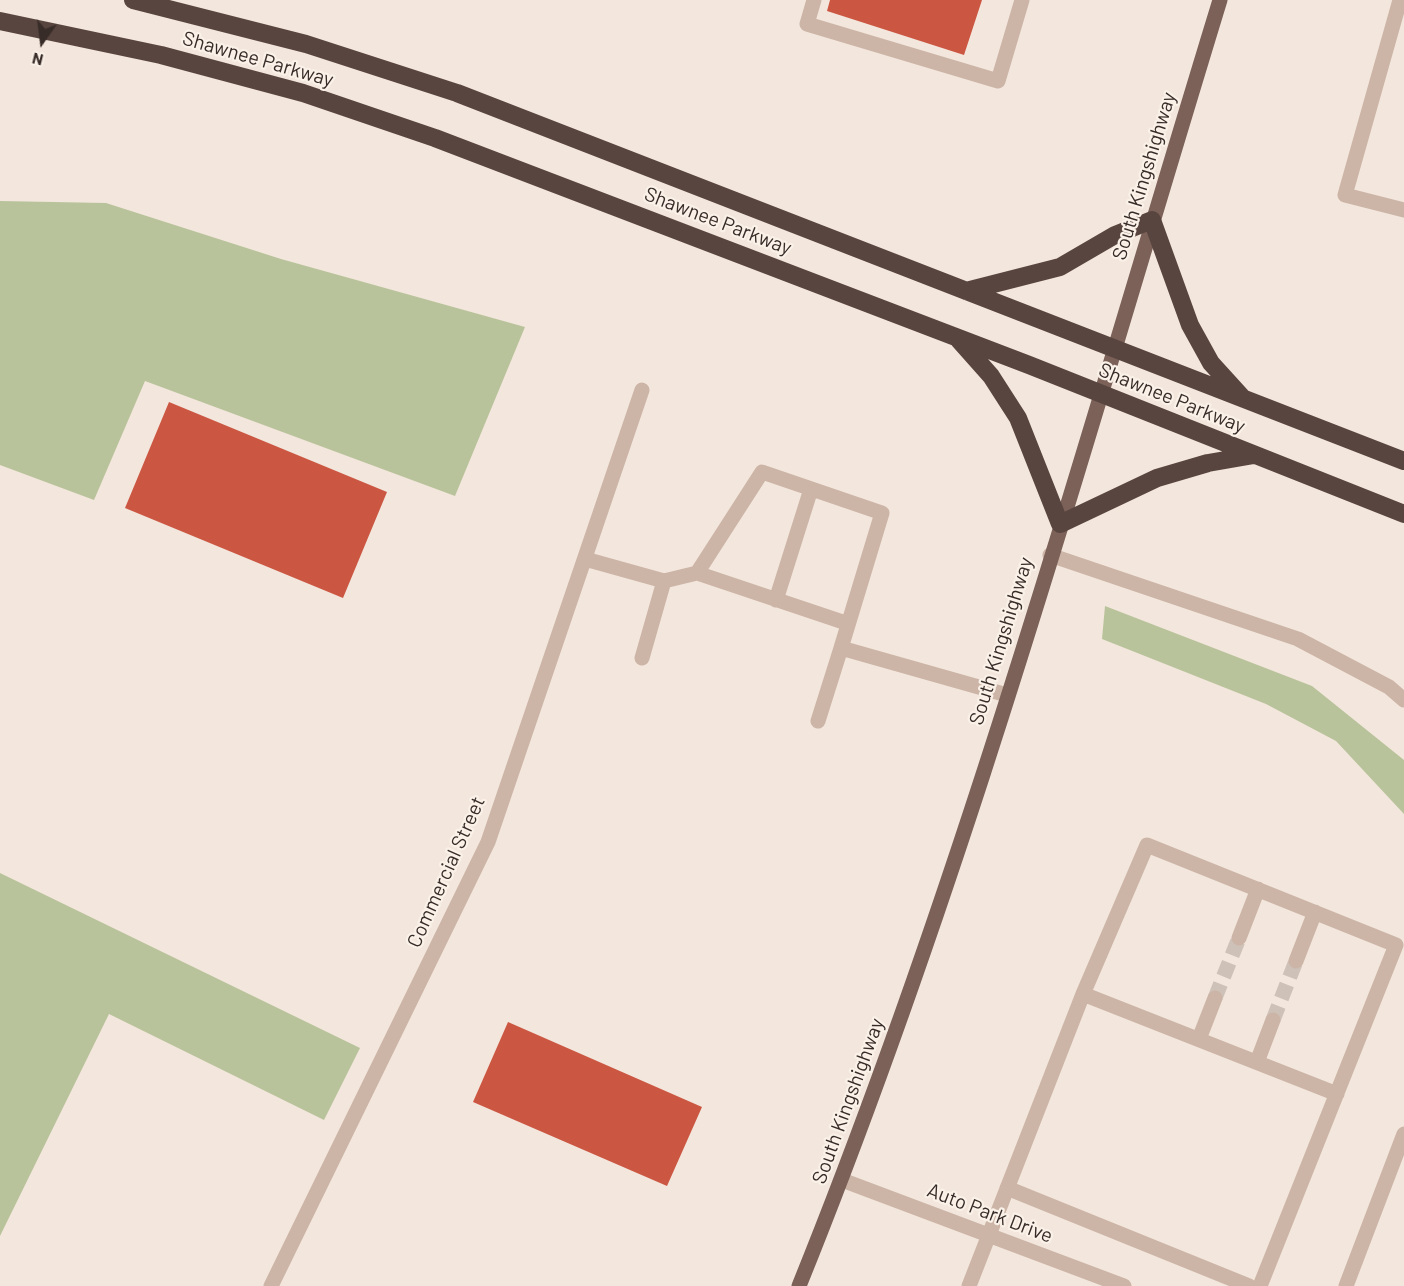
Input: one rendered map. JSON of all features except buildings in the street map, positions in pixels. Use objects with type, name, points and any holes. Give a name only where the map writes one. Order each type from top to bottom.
[{"type":"highway","name":"Shawnee Parkway","points":[[133,0],[306,44],[457,93],[1404,461]]},
{"type":"highway","name":"Shawnee Parkway","points":[[0,21],[161,55],[314,97],[435,138],[1100,392],[1404,514]]},
{"type":"highway","points":[[966,291],[1060,267],[1115,235],[1152,220],[1190,325],[1210,363],[1244,399]]},
{"type":"highway","points":[[956,337],[991,376],[1018,418],[1060,524],[1157,478],[1208,463],[1254,455]]},
{"type":"main road","name":"South Kingshighway","points":[[799,1286],[842,1180],[913,987],[1007,695],[1220,0]]},
{"type":"street","points":[[814,0],[807,24],[998,81],[1023,0]]},
{"type":"street","points":[[1400,0],[1345,195],[1404,210]]},
{"type":"street","name":"Commercial Street","points":[[271,1286],[488,842],[642,390]]},
{"type":"street","points":[[696,573],[762,472],[882,513],[846,623],[818,721]]},
{"type":"street","points":[[776,600],[811,489]]},
{"type":"street","points":[[1050,555],[1298,639],[1389,687],[1404,700]]},
{"type":"street","points":[[585,559],[664,581],[696,573],[846,623]]},
{"type":"street","points":[[642,658],[664,581]]},
{"type":"street","points":[[840,648],[1007,695]]},
{"type":"street","points":[[969,1286],[1083,994],[1147,845],[1396,945],[1260,1286]]},
{"type":"street","points":[[1239,938],[1258,889]]},
{"type":"street","points":[[1296,961],[1314,912]]},
{"type":"street","points":[[1083,994],[1337,1094]]},
{"type":"street","points":[[1199,1039],[1215,998]]},
{"type":"street","points":[[1257,1062],[1273,1020]]},
{"type":"street","points":[[1346,1286],[1404,1134]]},
{"type":"street","name":"Auto Park Drive","points":[[842,1180],[1124,1286]]},
{"type":"street","points":[[1007,1188],[1249,1286]]},
{"type":"green space","points":[[0,201],[106,203],[281,259],[525,327],[455,496],[145,381],[94,500],[0,465]]},
{"type":"green space","points":[[1105,606],[1312,686],[1404,760],[1404,814],[1336,741],[1266,704],[1102,639]]},
{"type":"green space","points":[[0,873],[360,1048],[324,1120],[109,1014],[0,1236]]},
{"type":"tunnel","points":[[1215,998],[1239,938]]},
{"type":"tunnel","points":[[1273,1020],[1296,961]]}]
